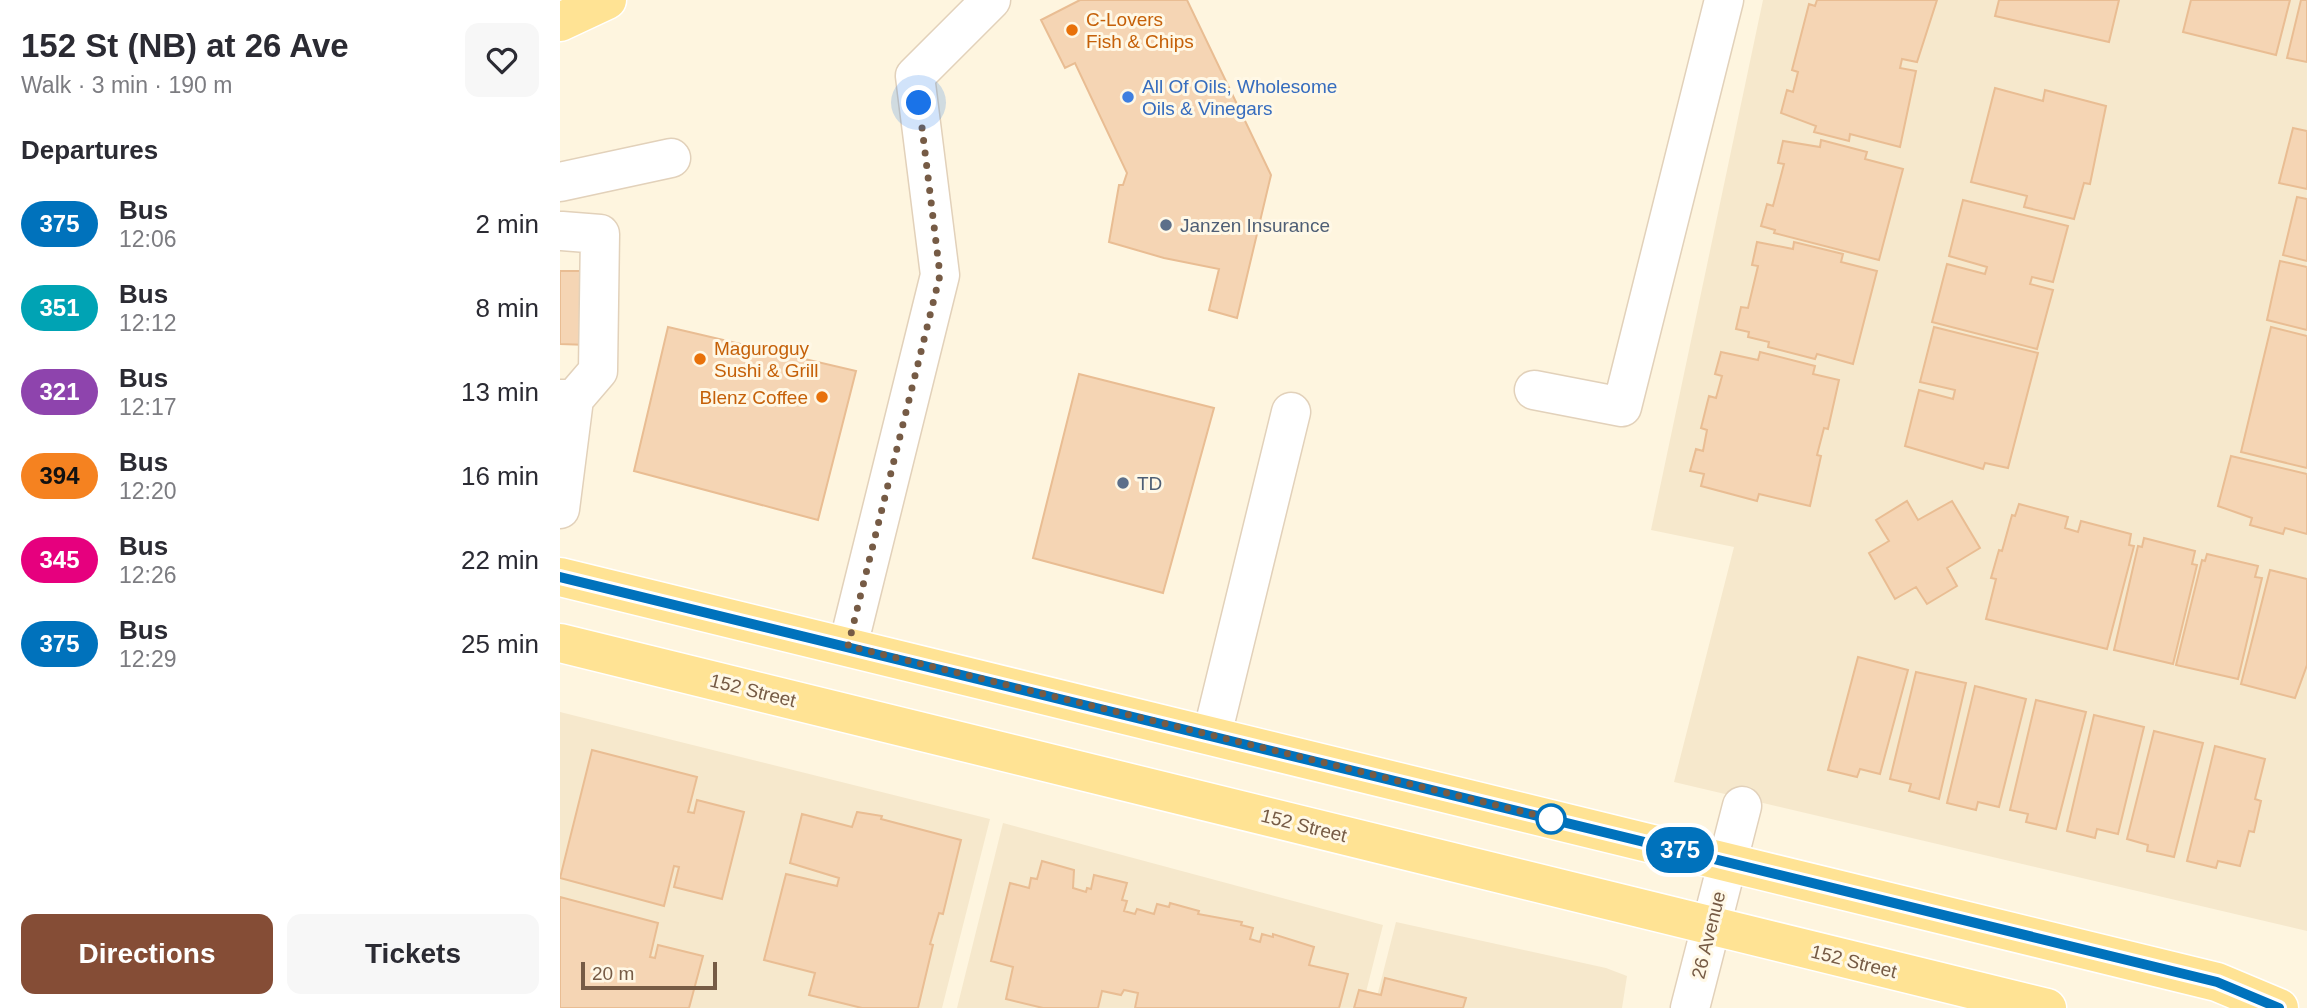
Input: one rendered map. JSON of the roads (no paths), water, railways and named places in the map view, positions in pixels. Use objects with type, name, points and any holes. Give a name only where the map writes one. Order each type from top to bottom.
[{"type":"main road","points":[[560,22],[607,0]]},
{"type":"main road","points":[[560,577],[2217,982],[2279,1008]]},
{"type":"main road","name":"152 Street","points":[[560,643],[2047,1008]]},
{"type":"street","points":[[848,646],[940,275],[915,76],[991,0]]},
{"type":"street","points":[[1534,390],[1622,407],[1724,0]]},
{"type":"street","points":[[560,509],[567,399],[598,372],[600,234],[561,231],[560,183],[671,158]]},
{"type":"street","points":[[1212,735],[1291,412]]},
{"type":"street","name":"26 Avenue","points":[[1690,1008],[1742,806]]},
{"type":"place","name":"C-Lovers Fish & Chips","points":[[1072,30]]},
{"type":"place","name":"All Of Oils, Wholesome Oils & Vinegars","points":[[1128,97]]},
{"type":"place","name":"Janzen Insurance","points":[[1166,225]]},
{"type":"place","name":"Maguroguy Sushi & Grill","points":[[700,359]]},
{"type":"place","name":"Blenz Coffee","points":[[822,397]]},
{"type":"place","name":"TD","points":[[1123,483]]}]
